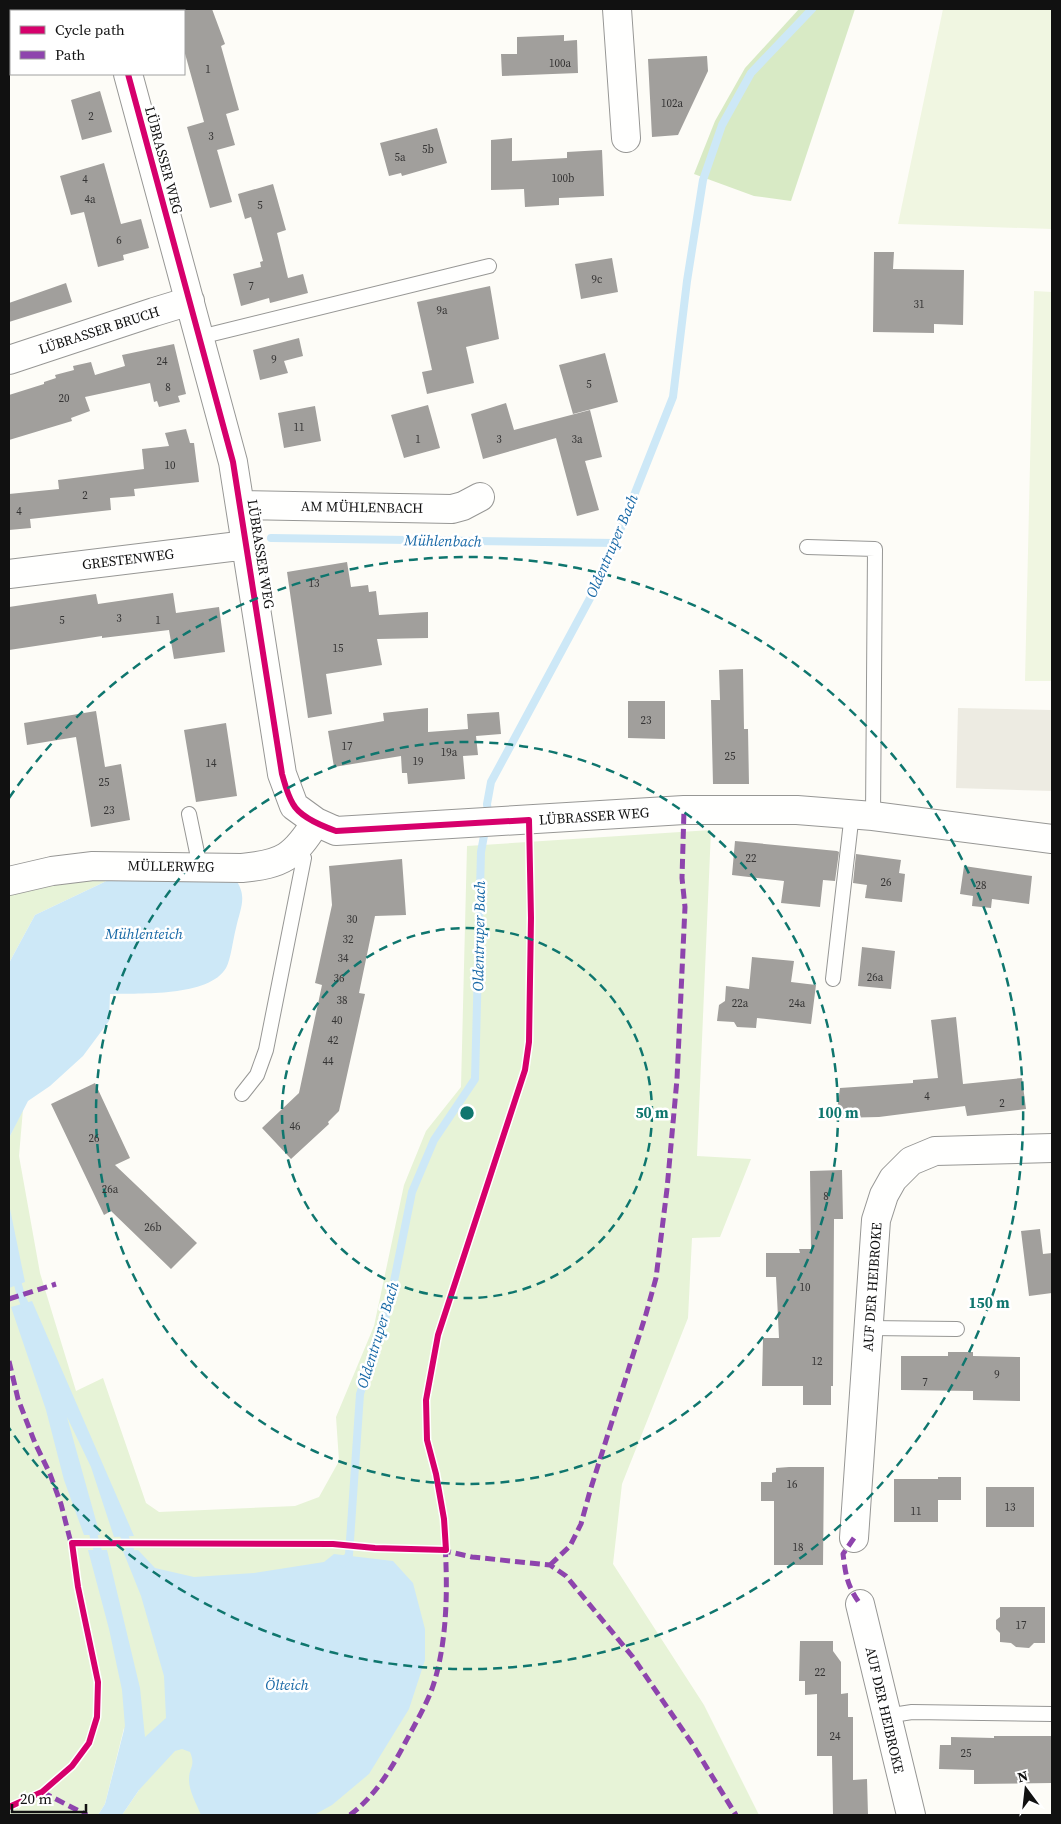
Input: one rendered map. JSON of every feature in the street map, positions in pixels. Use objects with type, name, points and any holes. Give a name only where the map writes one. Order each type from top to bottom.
[{"type":"street","points":[[617,9],[626,138]]},
{"type":"street","name":"LÜBRASSER WEG","points":[[128,75],[232,462],[241,504],[282,774],[294,806],[316,822],[336,831],[684,810],[797,810],[862,815],[1052,839]]},
{"type":"street","name":"LÜBRASSER BRUCH","points":[[9,360],[190,302]]},
{"type":"street","name":"AM MÜHLENBACH","points":[[241,504],[452,509],[463,506],[480,497]]},
{"type":"street","name":"GRESTENWEG","points":[[9,574],[247,545]]},
{"type":"street","name":"MÜLLERWEG","points":[[9,881],[52,871],[93,866],[242,868],[264,866],[288,857],[316,822]]},
{"type":"street","name":"AUF DER HEIBROKE","points":[[854,1538],[876,1220],[884,1196],[893,1179],[911,1161],[936,1151],[1052,1148]]},
{"type":"street","name":"AUF DER HEIBROKE","points":[[860,1604],[911,1815]]},
{"type":"lane","points":[[200,337],[489,266]]},
{"type":"lane","points":[[807,547],[875,548],[862,815],[832,979]]},
{"type":"lane","points":[[189,814],[200,868]]},
{"type":"lane","points":[[242,1094],[257,1075],[266,1050],[304,858],[297,848]]},
{"type":"lane","points":[[869,1328],[957,1329]]},
{"type":"lane","points":[[886,1716],[912,1712],[1052,1714]]},
{"type":"green space","points":[[799,9],[855,9],[791,201],[754,196],[694,174],[715,121],[745,68]]},
{"type":"green space","points":[[943,9],[1052,9],[1052,229],[898,224]]},
{"type":"green space","points":[[1034,291],[1052,292],[1052,681],[1025,681]]},
{"type":"green space","points":[[711,830],[697,1156],[751,1159],[720,1237],[692,1238],[688,1318],[622,1484],[613,1564],[704,1705],[759,1815],[122,1815],[139,1790],[124,1728],[105,1804],[98,1815],[9,1815],[9,1138],[23,1109],[19,1156],[40,1273],[76,1391],[103,1378],[146,1503],[159,1512],[295,1506],[319,1497],[339,1461],[336,1417],[374,1326],[404,1185],[426,1131],[461,1087],[467,846]]},
{"type":"green space","points":[[117,876],[35,915],[9,963],[9,891],[63,880]]},
{"type":"shaded area","points":[[958,708],[1052,710],[1052,791],[956,788]]},
{"type":"water","name":"Mühlenteich","points":[[117,876],[234,877],[241,890],[242,901],[228,964],[217,977],[205,984],[190,989],[155,993],[110,994],[109,1021],[83,1056],[50,1086],[28,1101],[9,1138],[9,963],[35,915]]},
{"type":"water","points":[[9,1204],[25,1282],[9,1288]]},
{"type":"water","points":[[32,1301],[134,1536],[114,1537],[91,1467],[67,1417],[100,1535],[84,1535],[64,1480],[46,1410],[11,1307]]},
{"type":"water","name":"Ölteich","points":[[88,1550],[107,1550],[140,1688],[145,1737],[166,1718],[164,1676],[141,1596],[123,1551],[138,1550],[155,1568],[194,1577],[254,1573],[324,1562],[334,1554],[393,1561],[413,1583],[425,1629],[425,1660],[409,1709],[369,1774],[332,1805],[314,1815],[201,1815],[189,1784],[192,1757],[190,1752],[182,1749],[175,1751],[139,1790],[122,1815],[98,1815],[105,1804],[125,1726],[122,1690],[109,1629]]},
{"type":"building","points":[[212,9],[225,44],[221,46],[239,110],[226,114],[235,145],[217,150],[232,202],[210,208],[187,127],[204,122],[185,54],[184,10]]},
{"type":"building","points":[[564,35],[564,41],[577,40],[578,73],[502,76],[501,54],[517,54],[517,37]]},
{"type":"building","points":[[707,56],[708,71],[678,135],[652,137],[648,59]]},
{"type":"building","points":[[100,91],[112,132],[82,140],[71,100]]},
{"type":"building","points":[[437,128],[447,163],[402,176],[401,173],[389,176],[380,143]]},
{"type":"building","points":[[512,138],[512,161],[567,158],[567,152],[602,150],[604,196],[559,198],[559,205],[525,207],[524,189],[491,190],[491,140]]},
{"type":"building","points":[[104,163],[121,224],[141,219],[149,248],[123,255],[124,260],[98,267],[84,212],[71,215],[60,176]]},
{"type":"building","points":[[273,184],[286,230],[277,233],[288,278],[303,274],[308,293],[270,303],[269,298],[241,306],[233,274],[261,267],[260,262],[263,261],[251,217],[245,219],[238,194]]},
{"type":"building","points":[[874,252],[894,252],[893,269],[964,270],[963,325],[934,324],[934,333],[873,332]]},
{"type":"building","points":[[612,258],[618,292],[581,299],[575,264]]},
{"type":"building","points":[[66,283],[72,302],[9,322],[9,303]]},
{"type":"building","points":[[490,286],[499,339],[466,347],[474,383],[427,394],[422,372],[432,370],[417,302]]},
{"type":"building","points":[[299,338],[303,356],[284,361],[288,373],[260,380],[253,350]]},
{"type":"building","points":[[174,344],[186,394],[178,396],[180,402],[159,407],[157,401],[154,402],[150,383],[85,397],[90,411],[71,418],[72,421],[9,440],[9,395],[44,384],[44,382],[56,378],[55,375],[74,370],[73,366],[91,362],[95,375],[125,366],[122,355]]},
{"type":"building","points":[[605,353],[618,402],[573,414],[559,365]]},
{"type":"building","points":[[506,403],[514,430],[590,410],[602,457],[585,461],[599,510],[577,516],[556,438],[483,459],[471,414]]},
{"type":"building","points":[[428,405],[440,448],[404,458],[391,415]]},
{"type":"building","points":[[315,406],[321,441],[284,448],[278,413]]},
{"type":"building","points":[[186,429],[190,443],[194,443],[199,482],[134,489],[135,496],[110,498],[111,510],[30,519],[31,528],[9,530],[9,494],[59,489],[58,480],[144,469],[142,449],[169,446],[165,433]]},
{"type":"building","points":[[347,562],[351,587],[368,585],[369,592],[376,591],[379,615],[428,612],[428,638],[377,639],[382,665],[326,674],[332,714],[308,718],[287,572]]},
{"type":"building","points":[[173,593],[176,613],[219,607],[225,652],[174,659],[169,630],[102,638],[102,636],[9,650],[9,607],[96,594],[98,604]]},
{"type":"building","points":[[743,669],[744,729],[748,729],[749,784],[713,784],[711,700],[720,700],[719,670]]},
{"type":"building","points":[[628,701],[665,701],[665,739],[628,738]]},
{"type":"building","points":[[428,708],[428,732],[468,729],[467,714],[499,712],[501,734],[476,736],[478,755],[463,756],[465,779],[408,784],[407,773],[402,773],[401,756],[334,767],[328,731],[384,721],[383,713]]},
{"type":"building","points":[[96,711],[105,767],[121,764],[130,820],[91,827],[76,737],[27,745],[24,723]]},
{"type":"building","points":[[226,723],[237,796],[196,802],[184,730]]},
{"type":"building","points":[[735,841],[837,851],[839,852],[835,881],[823,880],[820,907],[781,903],[784,881],[732,875]]},
{"type":"building","points":[[856,854],[901,860],[899,873],[905,874],[902,902],[865,898],[867,885],[853,883]]},
{"type":"building","points":[[402,859],[406,915],[375,916],[359,993],[365,994],[339,1111],[328,1122],[329,1124],[291,1159],[262,1128],[299,1093],[322,985],[315,983],[332,905],[329,866]]},
{"type":"building","points":[[964,866],[1032,876],[1029,904],[992,899],[991,908],[972,906],[973,896],[960,894]]},
{"type":"building","points":[[862,947],[895,951],[891,989],[858,986]]},
{"type":"building","points":[[752,957],[794,961],[791,982],[816,985],[811,1024],[757,1018],[756,1028],[737,1027],[734,1022],[717,1021],[719,1005],[725,1001],[726,986],[749,989]]},
{"type":"building","points":[[956,1017],[963,1084],[1022,1078],[1026,1109],[967,1116],[965,1106],[879,1117],[836,1118],[840,1088],[913,1083],[913,1080],[938,1078],[931,1020]]},
{"type":"building","points":[[95,1083],[130,1158],[115,1165],[197,1243],[171,1269],[111,1211],[104,1215],[51,1104]]},
{"type":"building","points":[[842,1170],[843,1219],[834,1219],[833,1386],[831,1386],[831,1405],[803,1405],[803,1386],[762,1386],[763,1338],[779,1338],[776,1277],[766,1277],[766,1253],[800,1253],[799,1249],[811,1249],[810,1171]]},
{"type":"building","points":[[1040,1229],[1043,1254],[1052,1253],[1052,1293],[1029,1296],[1021,1231]]},
{"type":"building","points":[[948,1352],[973,1352],[973,1356],[1020,1357],[1020,1401],[973,1400],[973,1391],[901,1390],[901,1356],[948,1356]]},
{"type":"building","points":[[824,1467],[823,1565],[774,1565],[774,1501],[761,1501],[761,1482],[772,1482],[772,1473],[776,1472],[776,1468]]},
{"type":"building","points":[[938,1477],[961,1477],[961,1500],[938,1500],[938,1522],[894,1522],[894,1479],[938,1479]]},
{"type":"building","points":[[986,1487],[1034,1487],[1034,1527],[986,1527]]},
{"type":"building","points":[[1000,1607],[1045,1607],[1045,1643],[1034,1643],[1029,1648],[1016,1647],[1011,1643],[1000,1642],[1000,1633],[996,1629],[996,1620],[1000,1617]]},
{"type":"building","points":[[800,1641],[833,1641],[833,1651],[841,1662],[841,1694],[848,1693],[848,1717],[853,1717],[853,1780],[867,1779],[868,1815],[833,1815],[832,1756],[817,1756],[817,1694],[805,1695],[805,1681],[799,1681]]},
{"type":"building","points":[[994,1736],[1052,1736],[1052,1783],[974,1784],[974,1770],[939,1769],[940,1745],[951,1745],[951,1737],[994,1738]]},
{"type":"waterway","name":"Oldentruper Bach","points":[[343,1563],[349,1555],[360,1394],[389,1306],[412,1192],[434,1140],[475,1079],[481,852],[488,814],[487,804],[491,782],[602,576],[673,397],[687,281],[703,180],[722,125],[751,73],[812,9]]},
{"type":"waterway","name":"Mühlenbach","points":[[271,538],[615,543]]},
{"type":"waterway","points":[[16,1277],[21,1296],[28,1311]]},
{"type":"waterway","points":[[91,1526],[100,1559]]},
{"type":"waterway","points":[[121,1528],[130,1550]]},
{"type":"marked path","points":[[550,1565],[570,1546],[581,1524],[656,1278],[667,1189],[677,1079],[685,907],[682,878],[684,810]]},
{"type":"marked path","points":[[9,1299],[56,1284]]},
{"type":"marked path","points":[[9,1361],[18,1399],[61,1504],[72,1547]]},
{"type":"marked path","points":[[854,1538],[843,1554],[848,1580],[860,1604]]},
{"type":"marked path","points":[[350,1815],[367,1800],[388,1773],[432,1689],[441,1655],[445,1618],[445,1545]]},
{"type":"marked path","points":[[441,1550],[472,1557],[550,1565],[566,1576],[632,1656],[691,1742],[736,1815]]},
{"type":"marked path","points":[[42,1792],[87,1815]]},
{"type":"cycle path","points":[[9,1807],[42,1792],[72,1766],[89,1743],[97,1717],[98,1682],[78,1587],[72,1543],[333,1544],[375,1548],[446,1550],[444,1519],[436,1474],[427,1440],[426,1400],[438,1335],[525,1070],[529,1042],[531,918],[529,820],[336,831],[318,824],[296,809],[286,789],[282,774],[233,462],[128,75]]}]
